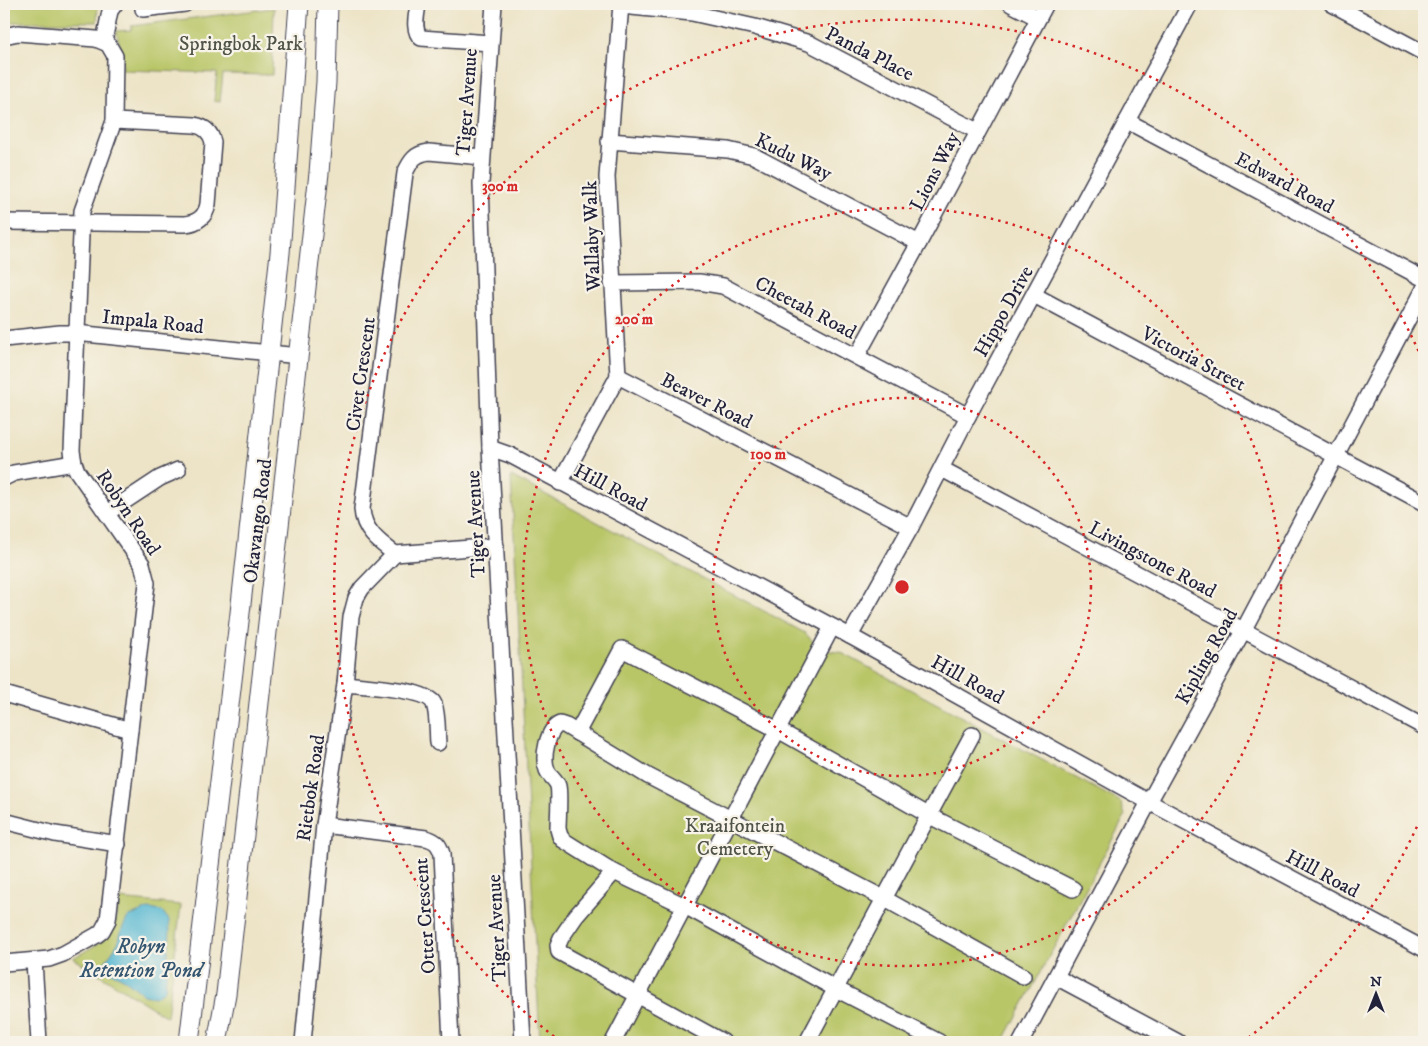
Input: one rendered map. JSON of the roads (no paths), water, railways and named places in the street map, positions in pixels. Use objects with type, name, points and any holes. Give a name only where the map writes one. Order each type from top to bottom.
[{"type":"main road","name":"Okavango Road","points":[[189,1042],[240,613],[280,253],[299,4]]},
{"type":"main road","name":"Okavango Road","points":[[217,1042],[226,994],[319,172],[326,82],[328,4]]},
{"type":"street","points":[[142,9],[185,4]]},
{"type":"street","points":[[418,4],[416,29],[418,36],[421,38],[490,43]]},
{"type":"street","name":"Tiger Avenue","points":[[494,4],[482,157],[482,192],[490,448],[522,1042]]},
{"type":"street","points":[[1011,4],[1038,18]]},
{"type":"street","name":"Lions Way","points":[[857,356],[1046,4]]},
{"type":"street","name":"Hippo Drive","points":[[850,636],[911,527],[968,416],[1190,4]]},
{"type":"street","points":[[1332,4],[1424,53]]},
{"type":"street","name":"Panda Place","points":[[621,5],[692,13],[755,27],[809,43],[977,131]]},
{"type":"street","name":"Wallaby Walk","points":[[618,376],[608,177],[609,141],[621,5]]},
{"type":"street","points":[[4,36],[18,33],[96,38],[106,43],[110,6]]},
{"type":"street","name":"Robyn Road","points":[[4,964],[50,959],[64,954],[97,935],[106,926],[110,914],[118,844],[146,577],[142,564],[81,476],[74,463],[72,445],[82,211],[114,121],[115,56],[106,43]]},
{"type":"street","points":[[4,222],[191,224],[201,218],[207,209],[213,142],[210,133],[195,125],[114,121]]},
{"type":"street","name":"Edward Road","points":[[1127,121],[1424,279]]},
{"type":"street","name":"Kudu Way","points":[[609,141],[728,150],[754,156],[919,243]]},
{"type":"street","name":"Civet Crescent","points":[[395,554],[380,543],[370,532],[365,524],[362,509],[405,173],[414,156],[422,153],[482,157]]},
{"type":"street","name":"Cheetah Road","points":[[612,283],[700,282],[723,286],[968,416]]},
{"type":"street","name":"Kipling Road","points":[[1021,1042],[1243,631],[1424,289]]},
{"type":"street","name":"Victoria Street","points":[[1034,295],[1424,503]]},
{"type":"street","name":"Impala Road","points":[[4,339],[76,333],[299,356]]},
{"type":"street","points":[[560,483],[618,376]]},
{"type":"street","name":"Beaver Road","points":[[618,376],[911,527]]},
{"type":"street","name":"Hill Road","points":[[490,448],[510,455],[850,636],[1149,802],[1424,949]]},
{"type":"street","points":[[4,478],[14,473],[74,463]]},
{"type":"street","name":"Livingstone Road","points":[[942,469],[1424,727]]},
{"type":"street","points":[[107,513],[160,478],[178,470]]},
{"type":"street","points":[[395,554],[496,546]]},
{"type":"street","name":"Rietbok Road","points":[[303,1042],[324,826],[345,684],[351,617],[356,598],[362,588],[395,554]]},
{"type":"street","points":[[613,1042],[832,627]]},
{"type":"street","points":[[577,733],[622,649],[778,730],[930,816],[1073,889]]},
{"type":"street","points":[[345,684],[414,692],[427,696],[434,706],[438,743]]},
{"type":"street","points":[[4,694],[130,730]]},
{"type":"street","points":[[939,1042],[836,989],[685,906],[614,872],[563,840],[560,836],[557,814],[558,786],[546,768],[546,751],[549,739],[558,724],[563,724],[648,776],[885,899],[1023,976]]},
{"type":"street","points":[[807,1042],[972,735]]},
{"type":"street","points":[[4,821],[55,834],[118,844]]},
{"type":"street","name":"Otter Crescent","points":[[324,826],[426,838],[435,841],[438,845],[442,854],[451,1042]]},
{"type":"street","points":[[614,872],[576,916],[560,938],[558,948],[562,954],[723,1042]]},
{"type":"street","points":[[34,961],[40,1042]]},
{"type":"street","points":[[1056,977],[1178,1042]]},
{"type":"water","name":"Robyn Retention Pond","points":[[148,909],[162,911],[169,920],[170,931],[165,990],[155,997],[144,995],[123,978],[107,970],[105,962],[118,943],[128,917]]},
{"type":"park label","name":"Springbok Park","points":[[241,43]]},
{"type":"park label","name":"Kraaifontein Cemetery","points":[[735,836]]}]
